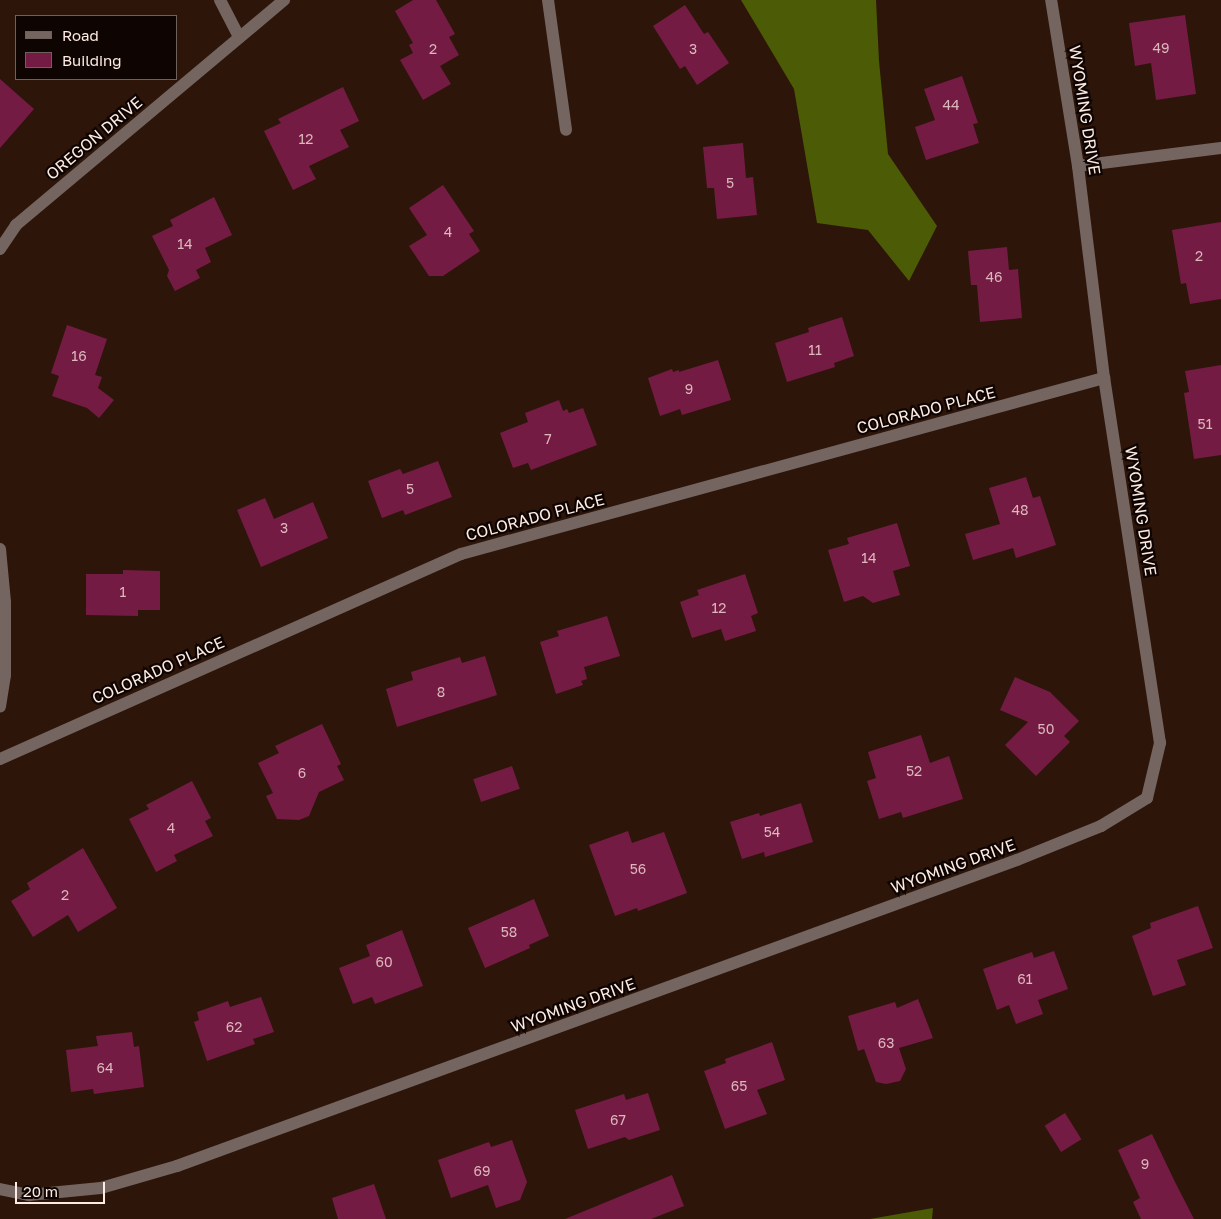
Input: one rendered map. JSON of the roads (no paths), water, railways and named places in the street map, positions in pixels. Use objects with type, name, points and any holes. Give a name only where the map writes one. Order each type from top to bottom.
[{"type":"street","points":[[220,0],[239,37]]},
{"type":"street","name":"OREGON DRIVE","points":[[0,249],[16,224],[284,0]]},
{"type":"street","points":[[548,0],[566,130]]},
{"type":"street","name":"WYOMING DRIVE","points":[[0,1189],[28,1195],[100,1188],[177,1166],[1017,860],[1101,826],[1147,798],[1160,743],[1104,378],[1078,166],[1051,0]]},
{"type":"street","points":[[1078,166],[1221,148]]},
{"type":"street","name":"COLORADO PLACE","points":[[0,759],[461,554],[1104,378]]},
{"type":"street","points":[[0,549],[5,602],[5,675],[0,707]]}]
